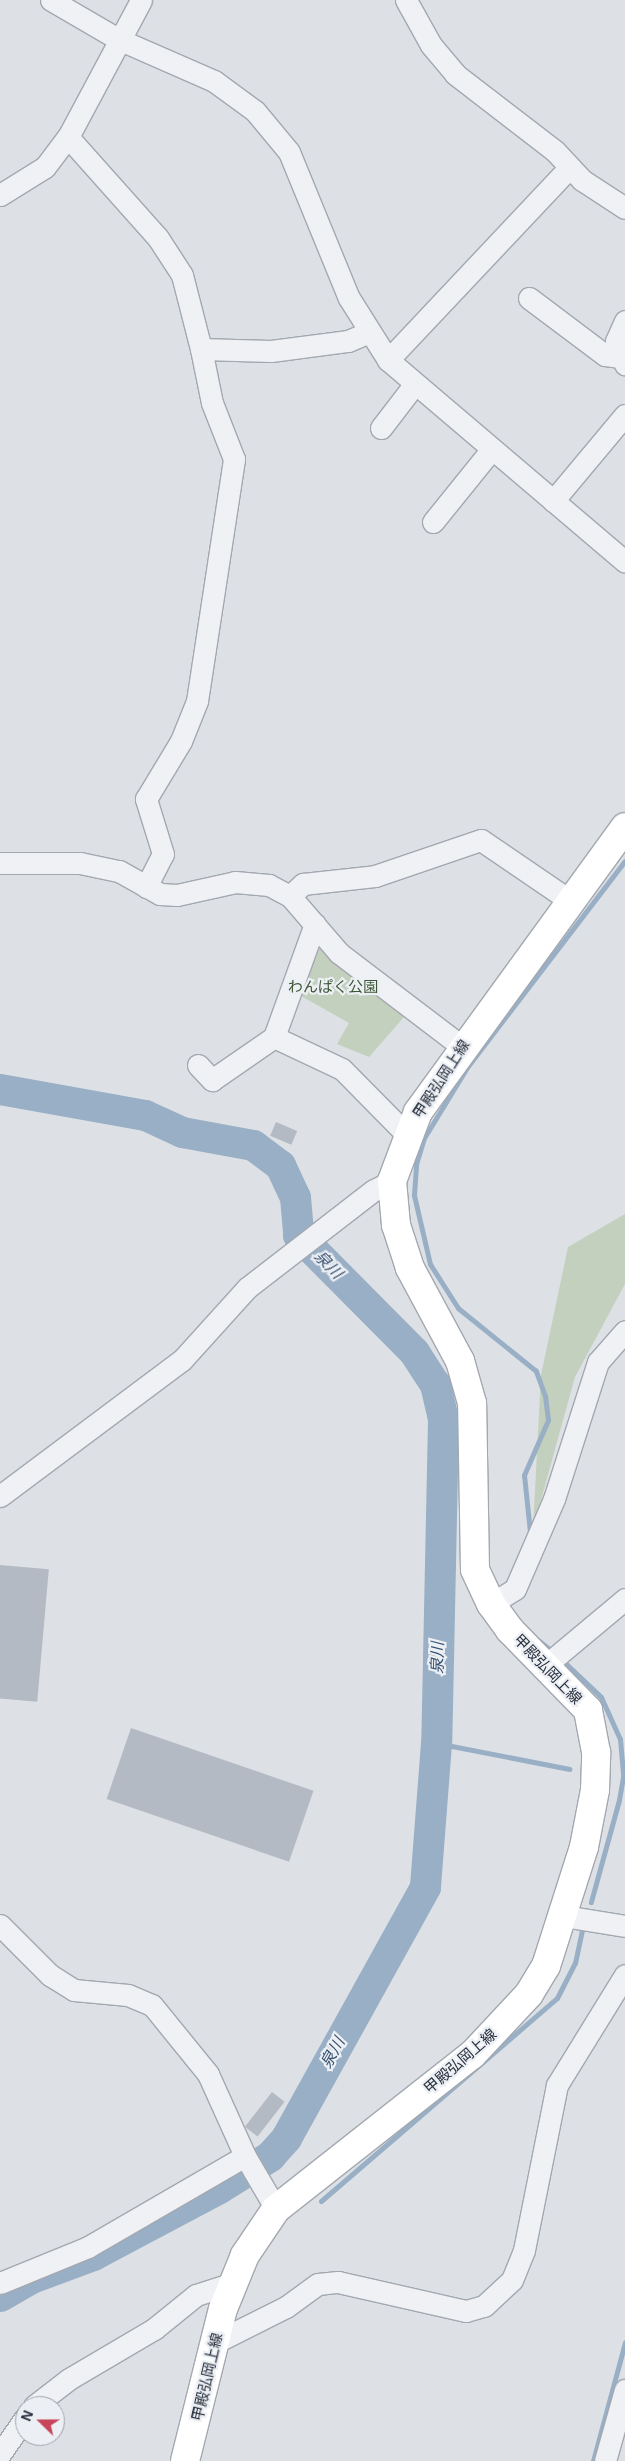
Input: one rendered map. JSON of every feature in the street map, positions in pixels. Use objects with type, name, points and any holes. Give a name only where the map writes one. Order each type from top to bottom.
[{"type":"main road","name":"甲殿弘岡上線","points":[[185,2461],[214,2344],[234,2283],[245,2255],[276,2209],[472,2055],[506,2020],[546,1966],[564,1916],[595,1790],[596,1752],[588,1710],[554,1657],[491,1604],[475,1569],[472,1402],[460,1361],[410,1268],[396,1225],[392,1181],[408,1136],[461,1046],[625,827]]},
{"type":"street","points":[[51,0],[118,39],[214,81],[272,128],[301,176],[367,333],[388,360],[414,385],[625,562]]},
{"type":"street","points":[[0,195],[45,167],[68,137],[118,39],[141,0]]},
{"type":"street","points":[[406,0],[430,45],[455,74],[570,167],[625,208]]},
{"type":"street","points":[[68,137],[158,238],[182,275],[202,349],[212,403],[234,459],[197,701],[181,741],[146,800],[163,854],[146,887]]},
{"type":"street","points":[[388,360],[570,167]]},
{"type":"street","points":[[529,298],[605,355],[622,360]]},
{"type":"street","points":[[622,360],[616,341],[625,321]]},
{"type":"street","points":[[202,349],[271,351],[348,341],[367,333]]},
{"type":"street","points":[[381,428],[414,385]]},
{"type":"street","points":[[553,501],[625,415]]},
{"type":"street","points":[[433,522],[491,450]]},
{"type":"street","points":[[290,896],[302,884],[375,876],[481,840],[569,900]]},
{"type":"street","points":[[0,863],[80,863],[119,870],[146,887],[177,895],[235,882],[269,885],[290,896],[339,953],[461,1046]]},
{"type":"street","points":[[198,1065],[212,1080],[274,1037],[314,924]]},
{"type":"street","points":[[274,1037],[342,1069],[408,1136]]},
{"type":"street","points":[[0,1496],[182,1360],[247,1288],[317,1239],[374,1190],[392,1181]]},
{"type":"street","points":[[491,1604],[515,1590],[554,1499],[598,1362],[625,1331]]},
{"type":"street","points":[[554,1657],[625,1599]]},
{"type":"street","points":[[564,1916],[625,1926]]},
{"type":"street","points":[[0,1924],[50,1975],[74,1990],[128,1995],[152,2006],[208,2074],[250,2165],[276,2209]]},
{"type":"street","points":[[214,2344],[286,2307],[318,2284],[338,2282],[466,2311],[484,2306],[512,2280],[524,2250],[557,2085],[625,1975]]},
{"type":"street","points":[[0,2283],[88,2247],[250,2165]]},
{"type":"street","points":[[47,2396],[69,2379],[154,2329],[196,2295],[234,2283]]},
{"type":"street","points":[[606,2461],[625,2390]]},
{"type":"street","points":[[0,2454],[15,2432]]},
{"type":"green space","name":"わんぱく公園","points":[[320,946],[405,1016],[369,1057],[337,1044],[349,1023],[301,996]]},
{"type":"green space","points":[[625,1214],[625,1284],[575,1377],[533,1529],[541,1375],[568,1247]]},
{"type":"building","points":[[276,1122],[297,1131],[291,1145],[270,1136]]},
{"type":"building","points":[[0,1565],[49,1569],[37,1702],[0,1699]]},
{"type":"building","points":[[131,1728],[313,1791],[289,1862],[107,1799]]},
{"type":"building","points":[[272,2092],[285,2102],[258,2137],[245,2127]]},
{"type":"waterway","points":[[530,1532],[524,1475],[548,1420],[545,1396],[536,1371],[458,1308],[430,1264],[414,1195],[416,1164],[424,1138],[468,1066],[625,861]]},
{"type":"waterway","name":"泉川","points":[[0,1089],[145,1115],[182,1132],[253,1145],[280,1165],[295,1197],[298,1235],[414,1352],[435,1384],[443,1420],[436,1743],[425,1887],[286,2138],[270,2156],[219,2188],[93,2255],[31,2278],[0,2296]]},
{"type":"waterway","points":[[538,1640],[553,1652]]},
{"type":"waterway","points":[[561,1659],[601,1697],[620,1739],[623,1777],[619,1800],[591,1902]]},
{"type":"waterway","points":[[436,1743],[570,1769]]},
{"type":"waterway","points":[[321,2201],[557,1998],[575,1963],[582,1930]]},
{"type":"waterway","points":[[593,2461],[625,2342]]}]
